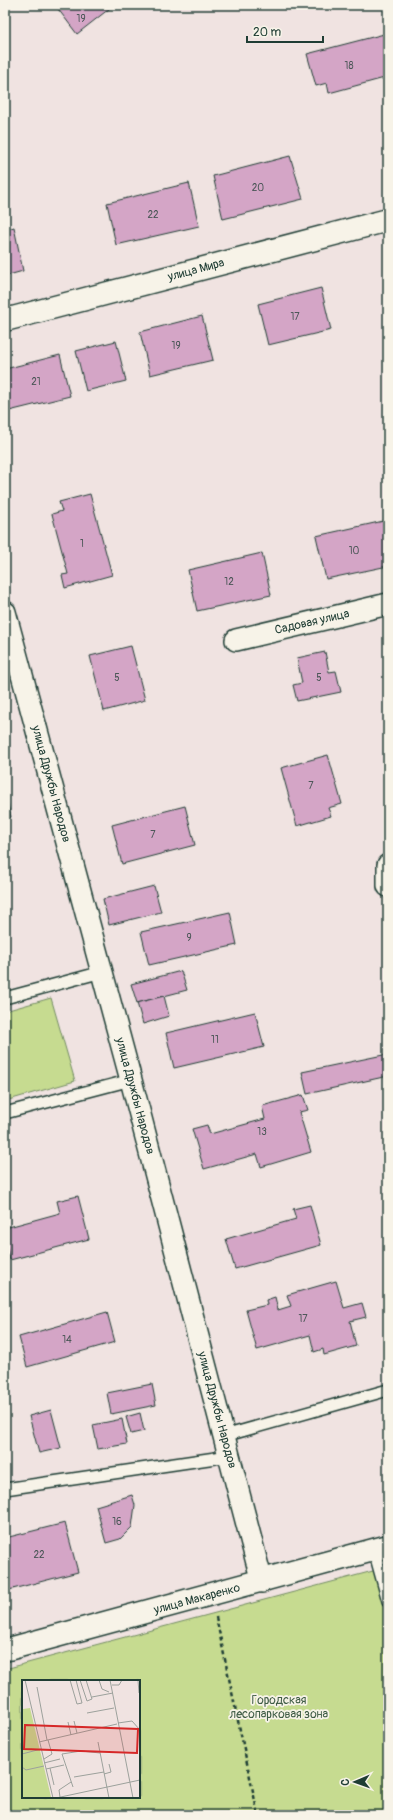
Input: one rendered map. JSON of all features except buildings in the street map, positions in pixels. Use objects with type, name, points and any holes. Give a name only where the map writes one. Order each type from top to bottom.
[{"type":"main road","name":"улица Мира","points":[[5,320],[388,220]]},
{"type":"main road","name":"улица Макаренко","points":[[5,1650],[262,1582],[381,1548]]},
{"type":"street","name":"Садовая улица","points":[[236,640],[388,604]]},
{"type":"street","name":"улица Дружбы Народов","points":[[5,612],[131,1080],[262,1582]]},
{"type":"street","points":[[388,865],[388,886]]},
{"type":"lane","points":[[5,998],[102,972]]},
{"type":"lane","points":[[5,1114],[131,1080]]},
{"type":"lane","points":[[224,1436],[388,1390]]},
{"type":"lane","points":[[5,1489],[229,1456]]},
{"type":"lane","points":[[381,1548],[388,1601]]},
{"type":"path","points":[[215,1611],[258,1815]]},
{"type":"green space","points":[[51,998],[75,1081],[5,1101],[5,1011]]},
{"type":"green space","name":"Городская лесопарковая зона","points":[[388,1567],[388,1815],[5,1815],[5,1669]]}]
